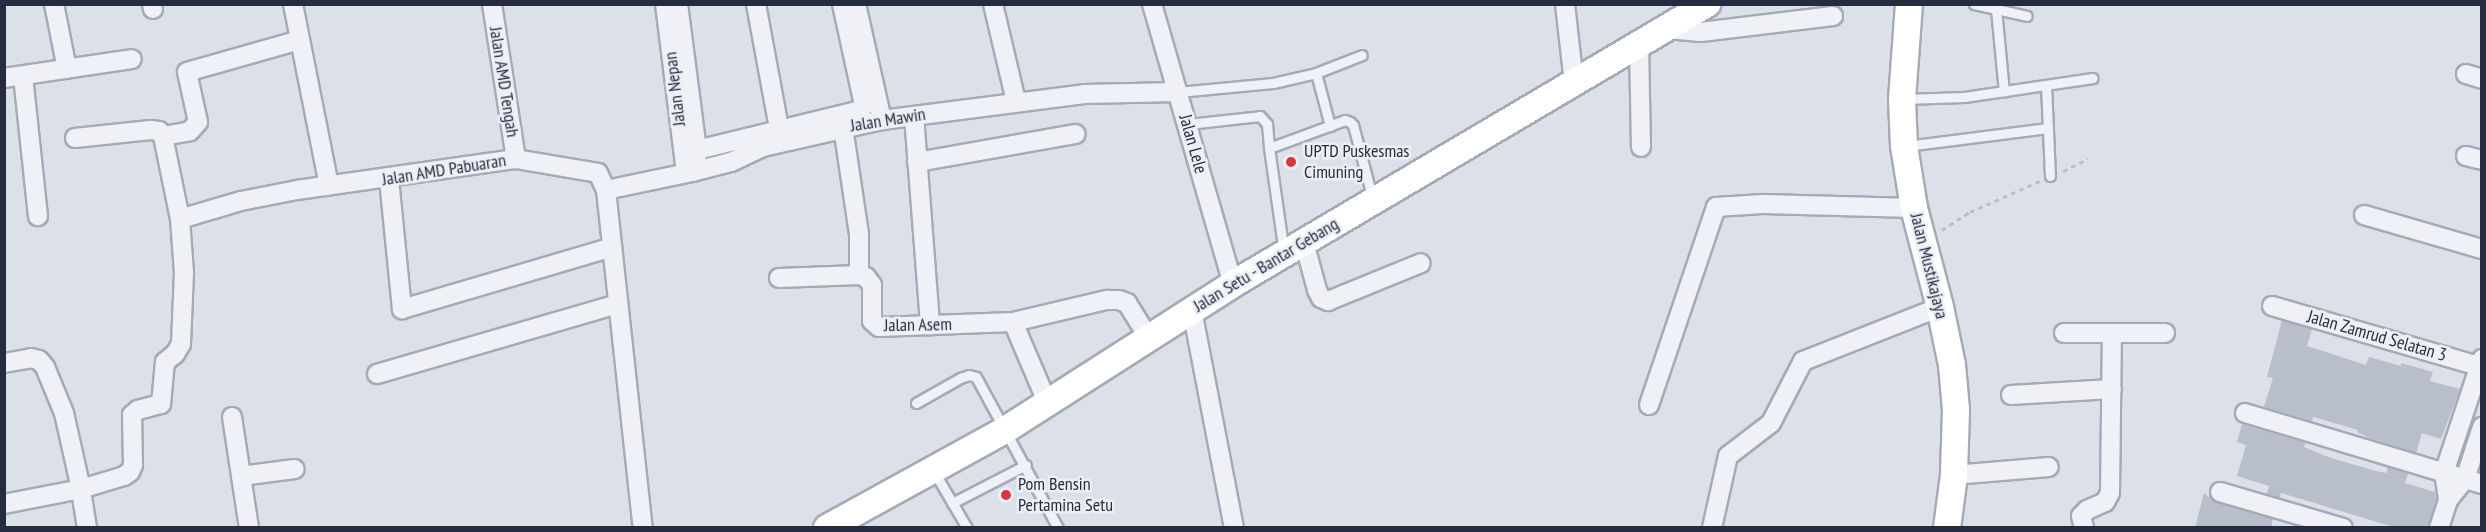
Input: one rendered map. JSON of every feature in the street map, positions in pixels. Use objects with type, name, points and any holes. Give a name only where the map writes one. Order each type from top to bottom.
[{"type":"main road","name":"Jalan Setu - Bantar Gebang","points":[[832,526],[932,468],[1005,430],[1233,284],[1707,4]]},
{"type":"main road","name":"Jalan Mustikajaya","points":[[1909,4],[1902,99],[1904,146],[1914,208],[1940,307],[1952,365],[1956,410],[1954,475],[1947,528]]},
{"type":"street","points":[[293,4],[330,185]]},
{"type":"street","name":"Jalan AMD Tengah","points":[[492,4],[516,159]]},
{"type":"street","name":"Jalan Nepan","points":[[665,4],[689,173]]},
{"type":"street","points":[[678,4],[697,150],[689,173]]},
{"type":"street","points":[[756,4],[779,128]]},
{"type":"street","points":[[697,150],[779,128],[861,110],[864,105],[842,4]]},
{"type":"street","points":[[856,4],[882,120]]},
{"type":"street","points":[[993,4],[1016,101]]},
{"type":"street","name":"Jalan Lele","points":[[1152,4],[1233,284]]},
{"type":"street","points":[[1565,4],[1574,83]]},
{"type":"street","points":[[56,5],[67,69]]},
{"type":"street","points":[[1667,29],[1701,32],[1833,16]]},
{"type":"street","points":[[163,136],[190,131],[198,122],[187,72],[300,40]]},
{"type":"street","points":[[1639,44],[1641,147]]},
{"type":"street","points":[[4,78],[132,58]]},
{"type":"street","points":[[24,76],[38,216]]},
{"type":"street","name":"Jalan Mawin","points":[[606,190],[689,173],[731,162],[762,147],[882,120],[1084,94],[1178,92]]},
{"type":"street","points":[[914,116],[930,325]]},
{"type":"street","points":[[779,278],[859,274],[859,234],[843,127]]},
{"type":"street","points":[[4,504],[81,489],[124,476],[130,471],[133,465],[132,415],[138,410],[157,406],[162,401],[165,362],[176,354],[181,344],[184,273],[180,219],[163,136],[159,131],[151,130],[75,138]]},
{"type":"street","points":[[917,162],[1076,134]]},
{"type":"street","name":"Jalan AMD Pabuaran","points":[[180,219],[241,201],[330,185],[389,179],[516,159],[598,172],[606,190]]},
{"type":"street","points":[[389,179],[402,309],[612,247]]},
{"type":"street","points":[[606,190],[643,528]]},
{"type":"street","points":[[1649,405],[1716,207],[1763,204],[1914,208]]},
{"type":"street","points":[[2364,215],[2481,249]]},
{"type":"street","points":[[1294,248],[1321,298],[1328,301],[1421,263]]},
{"type":"street","name":"Jalan Asem","points":[[859,274],[866,277],[872,285],[872,321],[875,325],[1013,322],[1107,300],[1119,300],[1127,303],[1148,337]]},
{"type":"street","points":[[377,374],[618,304]]},
{"type":"street","name":"Jalan Zamrud Selatan 3","points":[[2272,306],[2481,364]]},
{"type":"street","points":[[1712,528],[1728,456],[1771,423],[1798,366],[1803,361],[1940,307]]},
{"type":"street","points":[[1192,310],[1233,528]]},
{"type":"street","points":[[1013,322],[1048,404]]},
{"type":"street","points":[[2064,333],[2165,333]]},
{"type":"street","points":[[2084,528],[2081,516],[2087,510],[2105,502],[2110,493],[2112,333]]},
{"type":"street","points":[[4,363],[31,358],[39,360],[45,367],[64,414],[81,489],[87,528]]},
{"type":"street","points":[[2439,528],[2448,501],[2444,473],[2481,364]]},
{"type":"street","points":[[2011,395],[2112,389]]},
{"type":"street","points":[[2245,413],[2473,482]]},
{"type":"street","points":[[232,417],[249,528]]},
{"type":"street","points":[[2448,501],[2473,482],[2481,427]]},
{"type":"street","points":[[1954,475],[2049,467]]},
{"type":"street","points":[[241,476],[295,468]]},
{"type":"street","points":[[2220,492],[2343,528]]},
{"type":"lane","points":[[1974,4],[2027,16]]},
{"type":"lane","points":[[1996,9],[2004,92]]},
{"type":"lane","points":[[1178,92],[1274,83],[1316,73],[1362,56]]},
{"type":"lane","points":[[1316,73],[1330,126]]},
{"type":"lane","points":[[1902,99],[1964,97],[2093,78]]},
{"type":"lane","points":[[2046,85],[2050,176]]},
{"type":"lane","points":[[1188,124],[1260,116],[1267,124],[1269,148],[1294,248]]},
{"type":"lane","points":[[1269,148],[1345,120],[1353,125],[1373,200]]},
{"type":"lane","points":[[1904,146],[2048,128]]},
{"type":"lane","points":[[916,403],[960,378],[969,375],[976,378],[1026,465],[1058,528]]},
{"type":"lane","points":[[952,503],[1026,465]]},
{"type":"lane","points":[[932,468],[967,528]]},
{"type":"path","points":[[1922,242],[1970,212],[2088,159]]},
{"type":"building","points":[[2282,320],[2312,329],[2307,346],[2366,365],[2369,357],[2401,366],[2401,363],[2433,372],[2430,381],[2460,389],[2441,439],[2422,433],[2416,453],[2369,438],[2357,432],[2358,430],[2313,417],[2312,421],[2264,407],[2273,378],[2267,377]]},
{"type":"building","points":[[2242,424],[2305,443],[2304,447],[2331,458],[2376,471],[2386,473],[2388,467],[2408,474],[2405,483],[2435,492],[2436,499],[2428,528],[2397,528],[2281,493],[2280,498],[2267,494],[2269,486],[2237,476],[2246,445],[2237,442]]},
{"type":"building","points":[[2204,493],[2217,503],[2273,519],[2271,528],[2195,528]]},
{"type":"place","name":"UPTD Puskesmas Cimuning","points":[[1291,162]]},
{"type":"place","name":"Pom Bensin Pertamina Setu","points":[[1006,495]]}]
